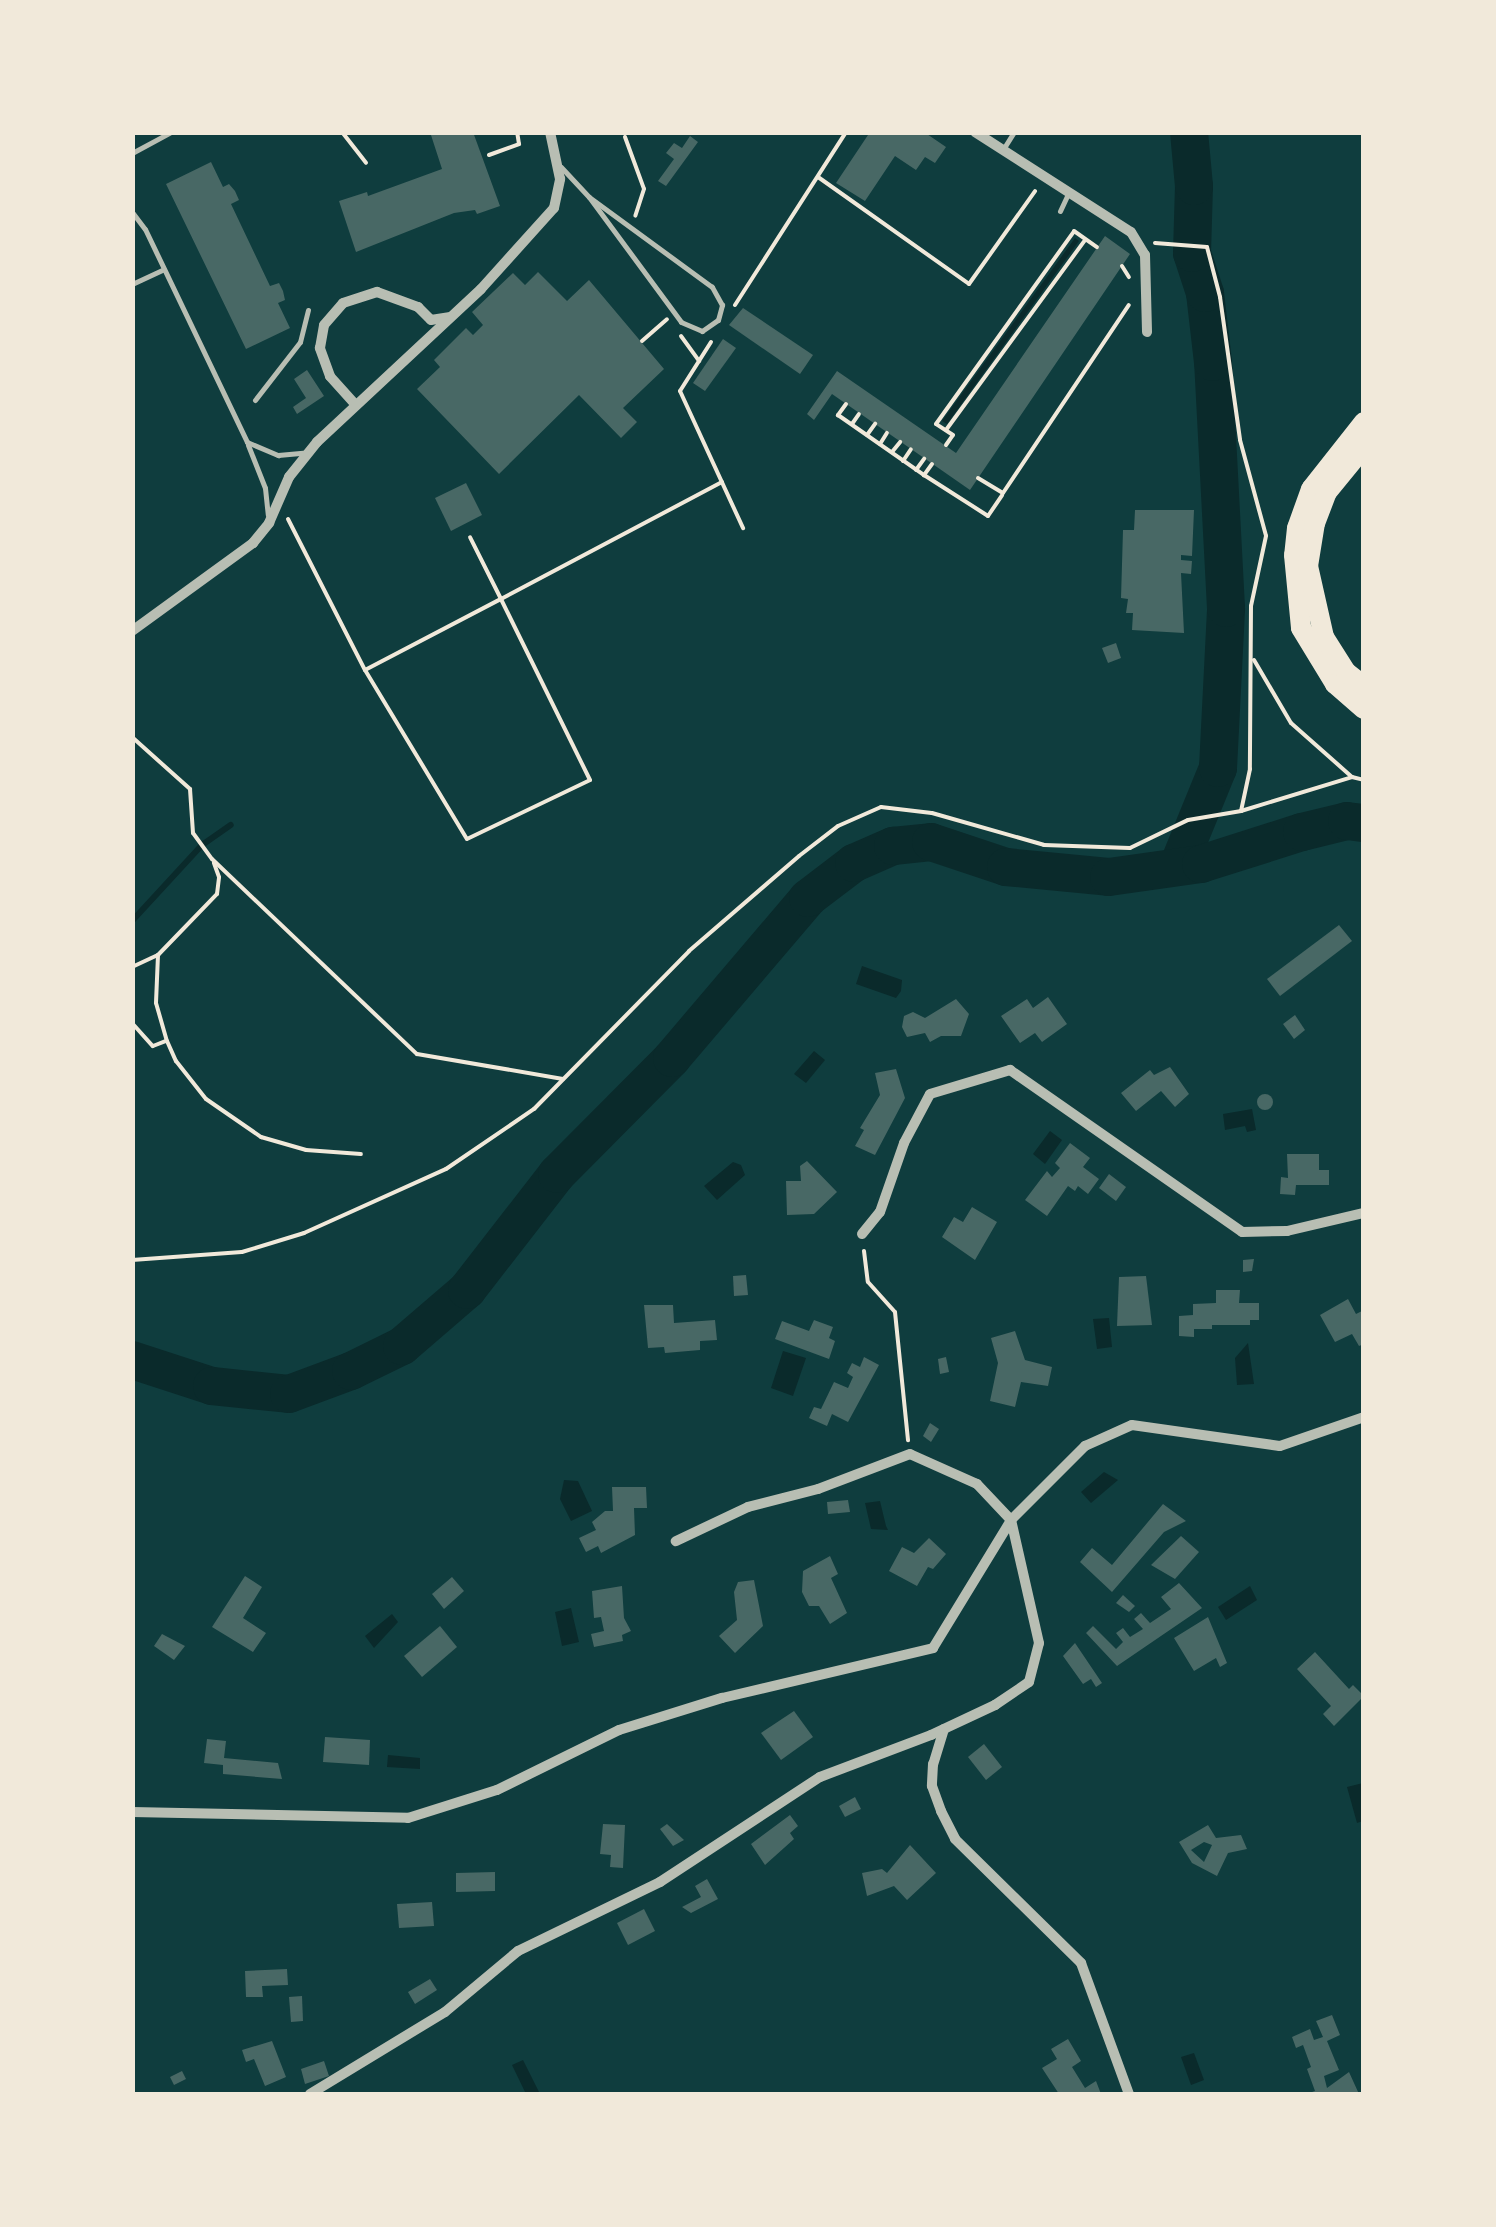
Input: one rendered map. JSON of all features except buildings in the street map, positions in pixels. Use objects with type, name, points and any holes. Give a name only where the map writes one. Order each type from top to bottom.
[{"type":"highway","points":[[1364,422],[1312,488],[1294,554],[1300,628],[1335,684],[1364,709]]},
{"type":"highway","points":[[1364,447],[1327,492],[1315,524],[1308,566],[1324,637],[1346,672],[1364,686]]},
{"type":"street","points":[[132,631],[254,543],[269,523],[277,498],[310,450],[354,403],[450,316],[554,208],[558,165],[550,132]]},
{"type":"street","points":[[975,132],[1131,232],[1145,255],[1148,332]]},
{"type":"street","points":[[354,403],[330,376],[320,348],[324,325],[342,304],[378,292],[418,307],[432,320],[450,316]]},
{"type":"street","points":[[862,1234],[880,1212],[904,1142],[930,1094],[1010,1070],[1242,1232],[1287,1231],[1364,1213]]},
{"type":"street","points":[[132,1812],[408,1818],[497,1790],[619,1730],[722,1698],[933,1648],[1011,1520],[1085,1446],[1132,1425],[1246,1445],[1280,1446],[1364,1418]]},
{"type":"street","points":[[310,2094],[445,2012],[518,1951],[660,1882],[820,1777],[944,1729],[995,1705],[1029,1682],[1039,1643],[1011,1520],[977,1484],[910,1454],[818,1490],[748,1508],[676,1542]]},
{"type":"street","points":[[944,1729],[932,1775],[941,1811],[955,1838],[1081,1963],[1129,2094]]},
{"type":"lane","points":[[132,153],[171,132]]},
{"type":"lane","points":[[1002,150],[1014,132]]},
{"type":"lane","points":[[558,165],[590,197],[712,287],[722,304],[718,320],[702,330],[681,322],[590,197]]},
{"type":"lane","points":[[1060,212],[1068,194]]},
{"type":"lane","points":[[132,212],[164,269],[247,442],[265,488],[269,523]]},
{"type":"lane","points":[[132,284],[164,269]]},
{"type":"lane","points":[[255,400],[300,342],[308,310]]},
{"type":"lane","points":[[247,442],[278,454],[310,450]]},
{"type":"path","points":[[342,132],[366,163]]},
{"type":"path","points":[[490,155],[519,144],[517,132]]},
{"type":"path","points":[[801,132],[812,132]]},
{"type":"path","points":[[729,313],[846,132]]},
{"type":"path","points":[[625,137],[644,189],[634,220]]},
{"type":"path","points":[[818,176],[969,284],[1044,179]]},
{"type":"path","points":[[946,446],[953,435],[936,424],[1074,231],[1097,247]]},
{"type":"path","points":[[946,430],[1086,239]]},
{"type":"path","points":[[1167,243],[1207,247],[1220,296],[1240,440],[1266,536],[1251,606],[1250,769],[1241,811]]},
{"type":"path","points":[[846,404],[838,415],[988,516],[1131,302],[1131,280],[1122,266]]},
{"type":"path","points":[[642,341],[668,318],[699,361]]},
{"type":"path","points":[[719,329],[680,391],[743,528]]},
{"type":"path","points":[[852,424],[859,414]]},
{"type":"path","points":[[867,436],[875,424]]},
{"type":"path","points":[[880,444],[887,433]]},
{"type":"path","points":[[892,452],[900,442]]},
{"type":"path","points":[[903,460],[911,450]]},
{"type":"path","points":[[916,470],[924,458]]},
{"type":"path","points":[[924,475],[932,464]]},
{"type":"path","points":[[978,478],[1003,493]]},
{"type":"path","points":[[364,670],[722,482]]},
{"type":"path","points":[[277,498],[364,670],[466,839],[590,780],[470,536]]},
{"type":"path","points":[[1252,656],[1291,722],[1352,777],[1364,780]]},
{"type":"path","points":[[132,737],[190,789],[193,833],[212,858],[417,1054],[563,1080]]},
{"type":"path","points":[[132,1260],[242,1252],[304,1234],[446,1169],[534,1109],[688,951],[799,856],[838,826],[881,807],[932,813],[1044,845],[1130,848],[1188,820],[1241,811],[1352,777]]},
{"type":"path","points":[[132,966],[158,954],[216,894],[219,877],[212,858]]},
{"type":"path","points":[[158,954],[154,980],[167,1040],[176,1061],[206,1099],[242,1126],[306,1150],[360,1154]]},
{"type":"path","points":[[132,1023],[153,1046],[167,1040]]},
{"type":"path","points":[[862,1234],[868,1282],[895,1312],[910,1454]]},
{"type":"water","points":[[1075,238],[1079,241],[947,424],[942,421]]},
{"type":"water","points":[[862,966],[902,980],[896,998],[856,984]]},
{"type":"water","points":[[814,1051],[825,1060],[806,1083],[794,1074]]},
{"type":"water","points":[[1252,1109],[1256,1130],[1247,1132],[1245,1126],[1225,1130],[1223,1114]]},
{"type":"water","points":[[1050,1131],[1062,1140],[1045,1164],[1033,1154]]},
{"type":"water","points":[[733,1162],[741,1165],[745,1175],[717,1200],[704,1186]]},
{"type":"water","points":[[1109,1318],[1112,1347],[1097,1349],[1093,1319]]},
{"type":"water","points":[[1248,1343],[1254,1384],[1237,1385],[1235,1358]]},
{"type":"water","points":[[783,1351],[806,1358],[793,1396],[771,1388]]},
{"type":"water","points":[[1104,1472],[1118,1480],[1091,1503],[1081,1492]]},
{"type":"water","points":[[564,1480],[578,1481],[592,1511],[571,1521],[560,1499]]},
{"type":"water","points":[[880,1501],[888,1530],[871,1529],[865,1503]]},
{"type":"water","points":[[1250,1586],[1257,1600],[1226,1620],[1218,1607]]},
{"type":"water","points":[[571,1608],[579,1642],[562,1646],[555,1612]]},
{"type":"water","points":[[392,1614],[398,1622],[374,1648],[365,1636]]},
{"type":"water","points":[[388,1755],[420,1758],[420,1769],[387,1767]]},
{"type":"water","points":[[1363,1783],[1363,1821],[1357,1823],[1347,1787]]},
{"type":"water","points":[[1194,2053],[1204,2080],[1191,2085],[1181,2057]]},
{"type":"water","points":[[523,2060],[540,2094],[526,2094],[512,2065]]},
{"type":"waterway","points":[[1178,866],[1218,768],[1226,608],[1213,362],[1205,293],[1192,253],[1194,186],[1189,132]]},
{"type":"waterway","points":[[132,1360],[212,1386],[289,1394],[351,1371],[402,1346],[467,1290],[557,1174],[672,1058],[808,898],[854,863],[893,846],[931,842],[1006,867],[1109,877],[1201,864],[1302,832],[1347,821],[1364,823]]},
{"type":"waterway","points":[[132,921],[202,845],[231,825]]}]
